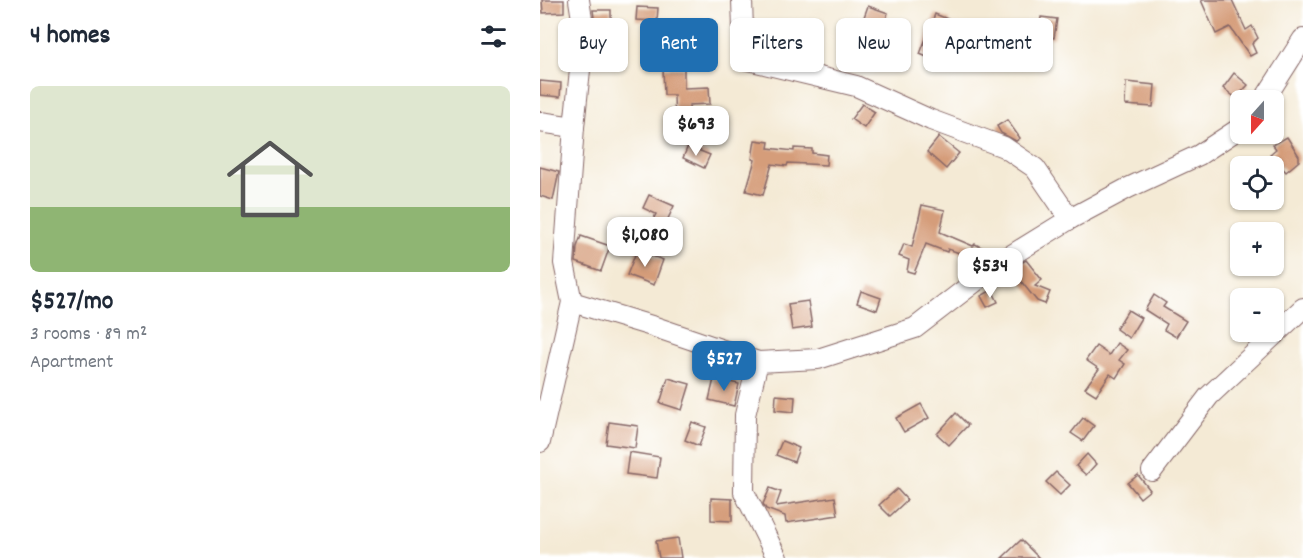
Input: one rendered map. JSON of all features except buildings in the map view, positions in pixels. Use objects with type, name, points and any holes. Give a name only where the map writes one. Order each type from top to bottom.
[{"type":"street","points":[[540,442],[572,302],[564,263],[584,32],[579,0]]},
{"type":"street","points":[[742,0],[744,58],[856,86],[931,120],[1004,147],[1035,168],[1070,219]]},
{"type":"street","points":[[1270,90],[1303,39]]},
{"type":"street","points":[[540,122],[574,127]]},
{"type":"street","points":[[572,302],[758,362],[818,359],[915,328],[1002,261],[1070,219],[1128,188],[1199,155],[1230,135]]},
{"type":"street","points":[[1152,471],[1209,396],[1303,308]]},
{"type":"street","points":[[758,362],[746,415],[744,492],[777,558]]}]
